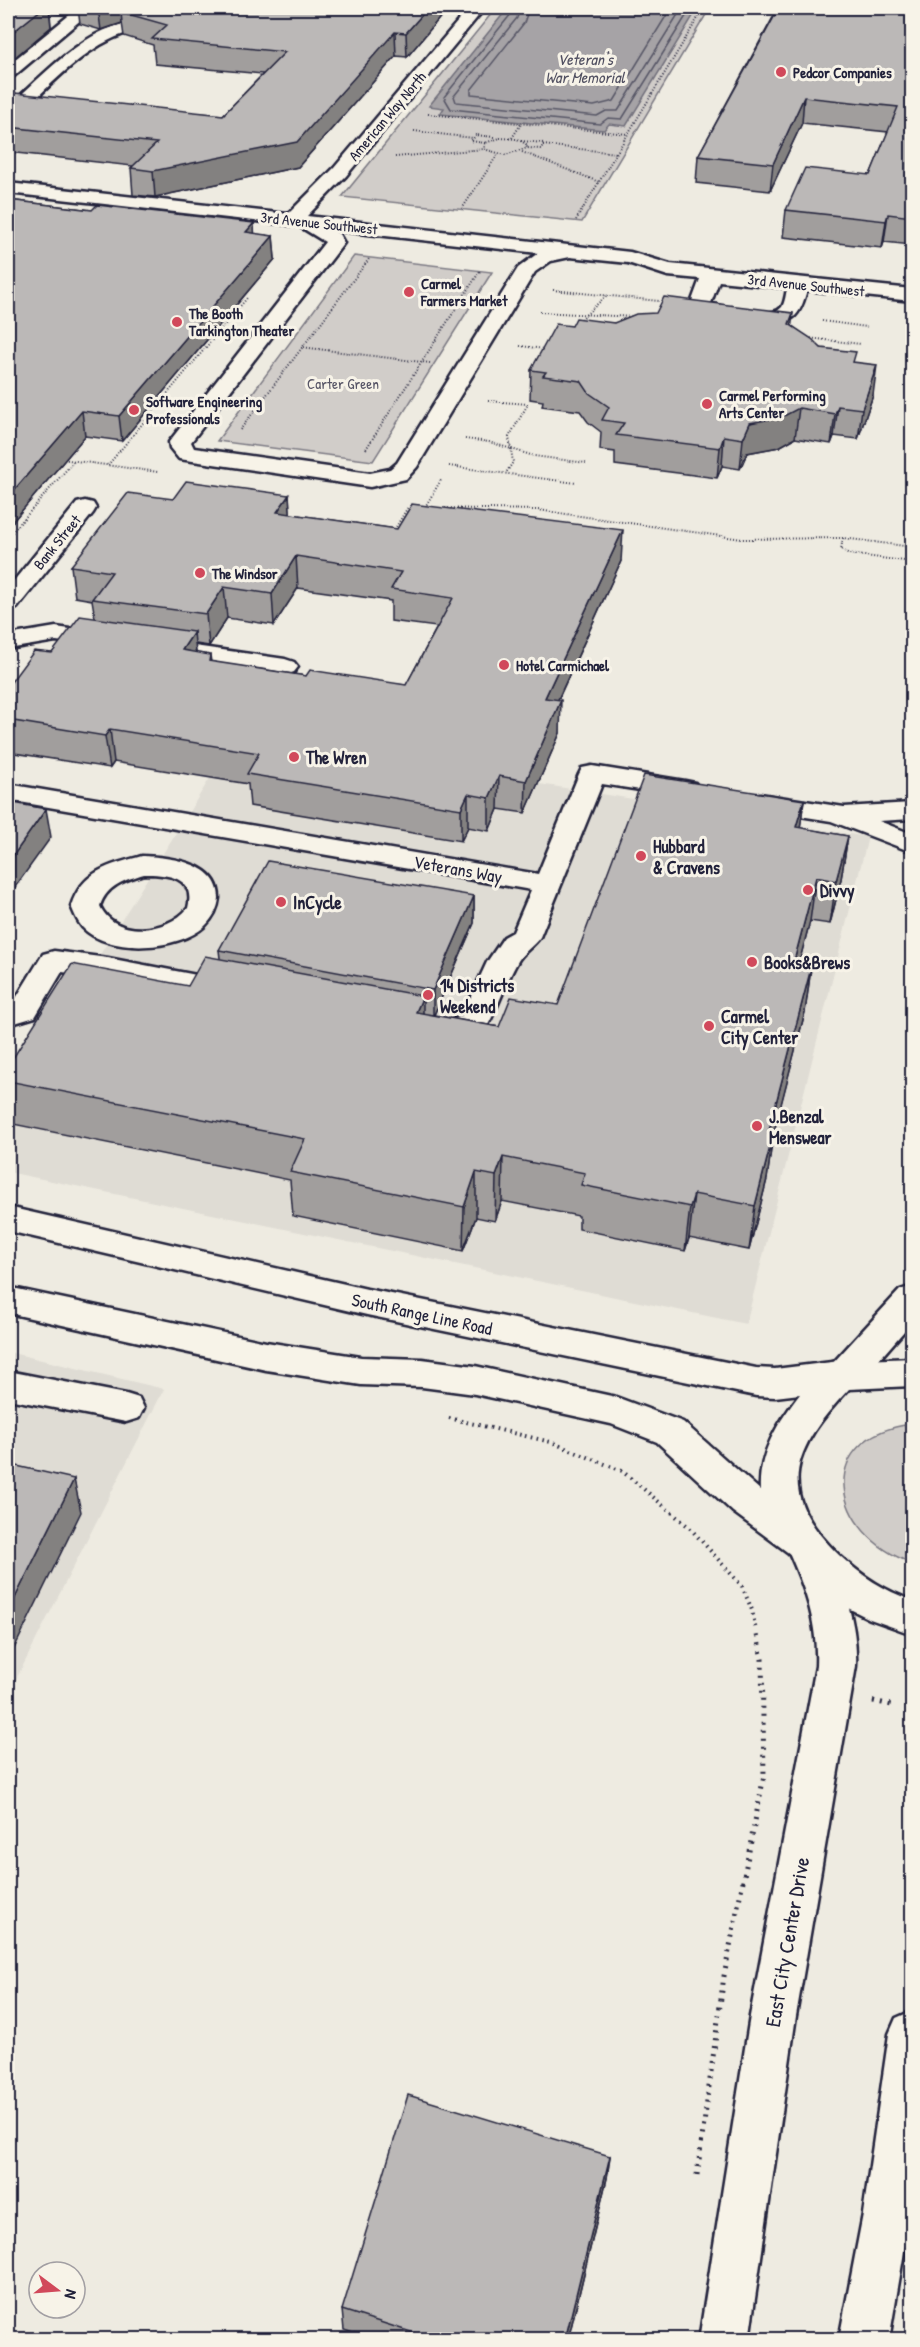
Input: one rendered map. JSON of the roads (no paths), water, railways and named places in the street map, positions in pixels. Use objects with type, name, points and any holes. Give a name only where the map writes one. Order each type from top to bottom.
[{"type":"street","points":[[8,73],[87,8]]},
{"type":"street","name":"American Way North","points":[[299,221],[477,8]]},
{"type":"street","points":[[8,116],[99,39],[128,26],[183,9],[203,13]]},
{"type":"street","points":[[49,20],[70,22]]},
{"type":"street","name":"3rd Avenue Southwest","points":[[8,188],[572,251],[630,258],[668,270],[912,296]]},
{"type":"street","points":[[299,221],[332,238],[335,243],[180,442],[181,448],[187,454],[369,480],[398,474],[406,467],[528,268],[545,257],[572,251]]},
{"type":"street","name":"3rd Avenue Southwest","points":[[630,258],[672,250]]},
{"type":"street","points":[[711,275],[700,306],[722,314],[777,319],[790,311],[798,285]]},
{"type":"street","name":"Bank Street","points":[[8,603],[85,508]]},
{"type":"street","points":[[8,642],[56,633],[285,667]]},
{"type":"street","points":[[403,1024],[448,1031],[464,1029],[474,1023],[502,962],[514,944],[525,937],[592,774],[837,814],[912,811]]},
{"type":"street","name":"Veterans Way","points":[[8,792],[548,884]]},
{"type":"street","points":[[837,814],[912,844]]},
{"type":"street","points":[[165,865],[191,824]]},
{"type":"street","points":[[142,865],[165,865],[185,871],[199,882],[206,895],[203,910],[191,923],[172,934],[149,939],[125,938],[104,932],[90,921],[84,907],[88,892],[100,879],[119,869],[142,865]]},
{"type":"street","points":[[108,968],[125,938]]},
{"type":"street","points":[[8,1015],[24,1010],[54,961],[108,968],[264,998]]},
{"type":"street","name":"South Range Line Road","points":[[8,1219],[367,1302],[756,1382],[774,1383],[842,1375],[912,1372]]},
{"type":"street","name":"East City Center Drive","points":[[724,2340],[773,2016],[836,1666],[838,1641],[825,1589],[803,1545],[790,1526],[780,1498],[778,1478],[781,1458],[787,1441],[811,1406],[912,1299]]},
{"type":"street","points":[[8,1300],[266,1356],[361,1371],[422,1373],[475,1380],[628,1414],[670,1432],[746,1502],[803,1545],[840,1581],[865,1600],[912,1617]]},
{"type":"street","points":[[8,1385],[126,1408]]},
{"type":"street","points":[[864,2340],[887,2214],[912,2034]]},
{"type":"water","name":"Veteran's War Memorial","points":[[508,8],[698,8],[626,126],[609,124],[604,130],[440,114],[444,108],[429,106]]},
{"type":"place","name":"Pedcor Companies","points":[[781,72]]},
{"type":"place","name":"Carmel Farmers Market","points":[[409,292]]},
{"type":"place","name":"The Booth Tarkington Theater","points":[[177,322]]},
{"type":"place","name":"Carmel Performing Arts Center","points":[[707,404]]},
{"type":"place","name":"Software Engineering Professionals","points":[[134,410]]},
{"type":"place","name":"The Windsor","points":[[200,573]]},
{"type":"place","name":"Hotel Carmichael","points":[[504,665]]},
{"type":"place","name":"The Wren","points":[[294,757]]},
{"type":"place","name":"Hubbard & Cravens","points":[[641,856]]},
{"type":"place","name":"Divvy","points":[[808,890]]},
{"type":"place","name":"InCycle","points":[[281,902]]},
{"type":"place","name":"Books&Brews","points":[[752,962]]},
{"type":"place","name":"14 Districts Weekend","points":[[428,995]]},
{"type":"place","name":"Carmel City Center","points":[[709,1026]]},
{"type":"place","name":"J.Benzal Menswear","points":[[757,1126]]},
{"type":"park label","name":"Carter Green","points":[[343,383]]}]
